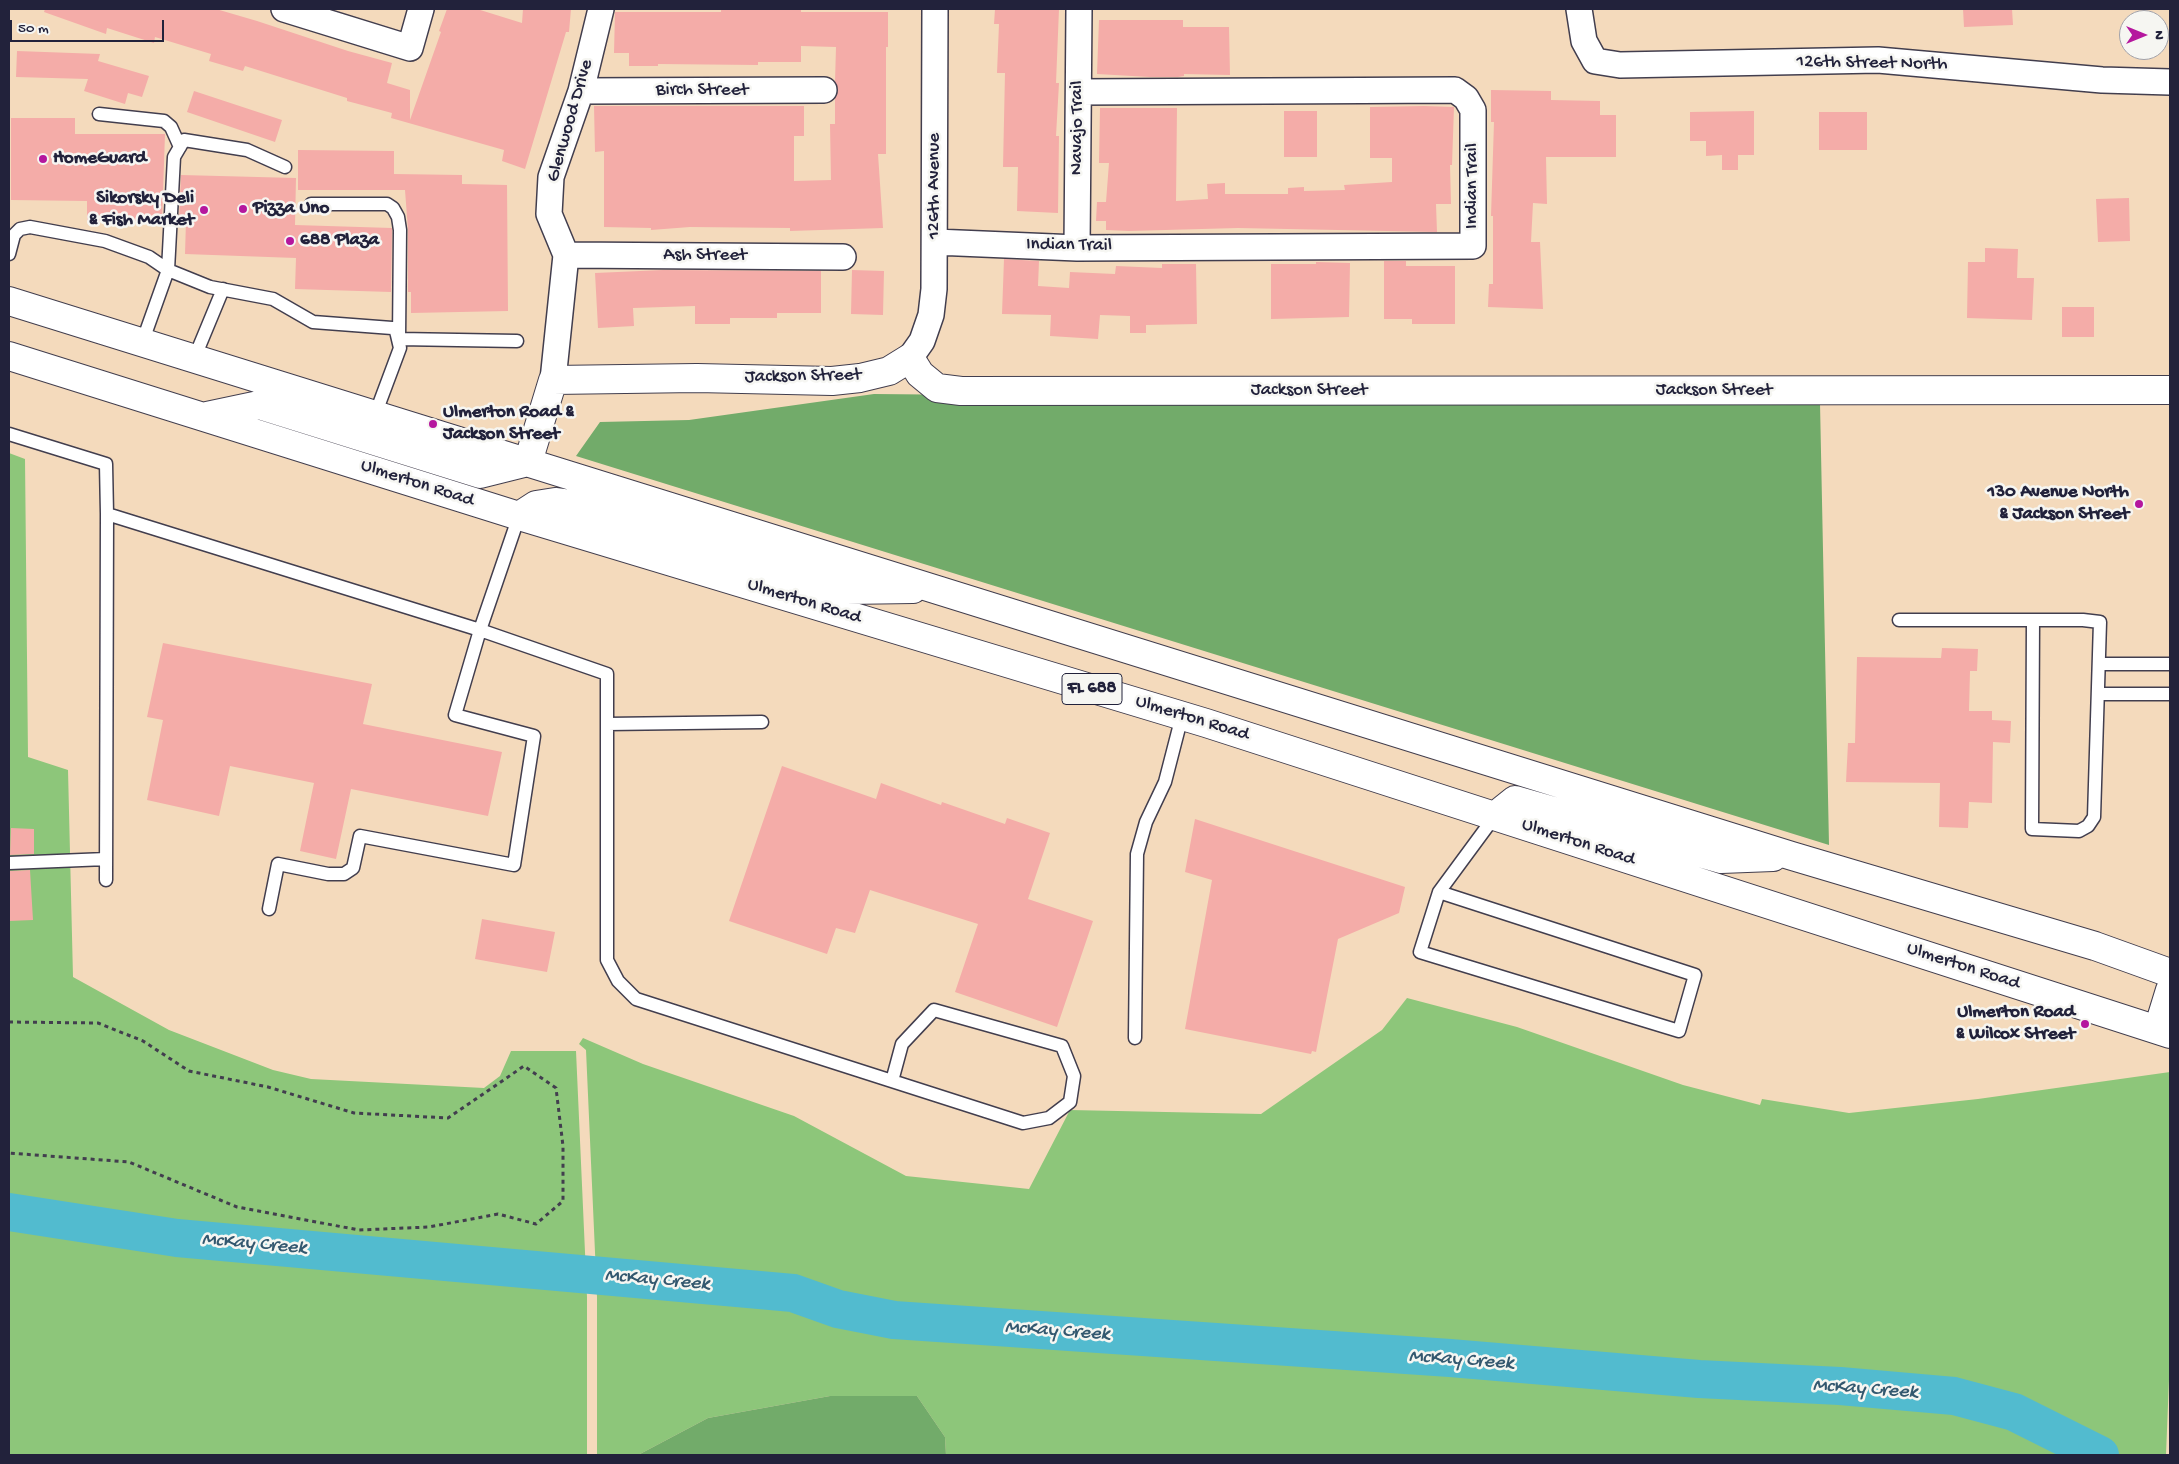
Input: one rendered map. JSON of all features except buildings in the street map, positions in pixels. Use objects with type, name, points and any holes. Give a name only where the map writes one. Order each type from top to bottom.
[{"type":"main road","name":"FL 688","points":[[9,301],[937,588],[1792,856],[2095,946],[2170,973]]},
{"type":"main road","name":"Ulmerton Road","points":[[9,356],[519,516],[1182,716],[2164,1032]]},
{"type":"main road","name":"Jackson Street","points":[[553,380],[698,378],[832,380],[860,378],[889,371],[910,358],[920,374],[937,388],[961,391],[2170,390]]},
{"type":"main road","points":[[206,417],[259,406],[480,474],[528,462],[553,380]]},
{"type":"main road","points":[[519,516],[536,505],[555,502],[570,504],[846,590],[937,588]]},
{"type":"main road","points":[[1495,816],[1515,800],[1721,859],[1792,856]]},
{"type":"main road","points":[[2164,1032],[2170,990]]},
{"type":"street","points":[[284,9],[410,48],[421,9]]},
{"type":"street","name":"Glenwood Drive","points":[[553,380],[566,255],[549,214],[550,185],[581,91],[602,9]]},
{"type":"street","name":"126th Avenue","points":[[910,358],[922,341],[931,315],[935,242],[935,9]]},
{"type":"street","name":"Navajo Trail","points":[[1077,248],[1079,9]]},
{"type":"street","name":"126th Street North","points":[[1579,9],[1584,42],[1595,61],[1620,65],[1878,60],[2102,80],[2170,82]]},
{"type":"street","name":"Birch Street","points":[[581,91],[824,90]]},
{"type":"street","name":"Indian Trail","points":[[935,242],[1077,248],[1473,246],[1473,110],[1466,98],[1455,90],[1079,92]]},
{"type":"street","name":"Ash Street","points":[[566,255],[843,257]]},
{"type":"lane","points":[[99,114],[164,121],[171,127],[180,147]]},
{"type":"lane","points":[[142,343],[168,270],[174,156],[184,140],[191,139],[248,150],[285,166]]},
{"type":"lane","points":[[311,204],[387,204],[393,208],[398,217],[400,230],[398,339],[400,348],[375,415]]},
{"type":"lane","points":[[9,254],[14,227],[30,227],[105,241],[149,257],[168,270],[210,287],[273,299],[313,322],[392,328],[398,339]]},
{"type":"lane","points":[[194,359],[223,290]]},
{"type":"lane","points":[[398,339],[517,341]]},
{"type":"lane","points":[[9,434],[106,464],[106,880]]},
{"type":"lane","points":[[107,514],[480,630],[607,674],[607,960],[618,981],[636,999],[1023,1123],[1049,1118],[1070,1102],[1074,1076],[1062,1046],[934,1010],[902,1044],[892,1081]]},
{"type":"lane","points":[[269,909],[278,864],[328,874],[344,874],[353,868],[360,836],[514,865],[534,736],[455,715],[480,630],[519,516]]},
{"type":"lane","points":[[1899,620],[2033,620],[2089,620],[2100,622],[2094,817],[2088,826],[2079,831],[2032,829],[2033,620]]},
{"type":"lane","points":[[2099,664],[2170,664]]},
{"type":"lane","points":[[2098,694],[2170,694]]},
{"type":"lane","points":[[1135,1038],[1137,854],[1146,822],[1165,782],[1182,716]]},
{"type":"lane","points":[[607,724],[762,722]]},
{"type":"lane","points":[[1439,892],[1695,975],[1679,1031],[1420,952],[1439,892],[1495,816]]},
{"type":"lane","points":[[9,863],[106,859]]},
{"type":"path","points":[[9,1022],[98,1023],[143,1041],[189,1071],[268,1087],[354,1113],[448,1118],[524,1066],[556,1088],[563,1146],[563,1201],[536,1224],[498,1214],[429,1227],[359,1230],[237,1207],[129,1162],[9,1153]]},
{"type":"green space","points":[[874,394],[1820,403],[1829,845],[576,456],[600,422],[689,420]]},
{"type":"green space","points":[[9,453],[25,459],[28,757],[68,770],[73,977],[169,1030],[273,1070],[311,1079],[484,1088],[500,1076],[511,1051],[576,1051],[587,1297],[587,1455],[9,1455]]},
{"type":"green space","points":[[1407,998],[1517,1027],[1683,1085],[1760,1105],[1762,1099],[1849,1113],[1978,1099],[2170,1072],[2170,1354],[2166,1455],[946,1455],[945,1437],[917,1396],[830,1396],[708,1418],[638,1455],[597,1455],[597,1297],[586,1050],[579,1044],[583,1038],[643,1064],[794,1116],[906,1176],[1029,1189],[1070,1110],[1261,1114],[1382,1030]]},
{"type":"green space","points":[[830,1396],[917,1396],[945,1437],[946,1455],[638,1455],[708,1418]]},
{"type":"waterway","name":"McKay Creek","points":[[9,1212],[177,1238],[793,1293],[838,1309],[894,1320],[1450,1358],[1699,1379],[1840,1386],[1954,1396],[2014,1412],[2100,1455]]},
{"type":"place","name":"HomeGuard","points":[[43,159]]},
{"type":"place","name":"Pizza Uno","points":[[243,209]]},
{"type":"place","name":"Sikorsky Deli & Fish Market","points":[[204,210]]},
{"type":"place","name":"688 Plaza","points":[[290,241]]},
{"type":"place","name":"Ulmerton Road & Jackson Street","points":[[433,424]]},
{"type":"place","name":"130 Avenue North & Jackson Street","points":[[2139,504]]},
{"type":"place","name":"Ulmerton Road & Wilcox Street","points":[[2085,1024]]}]
